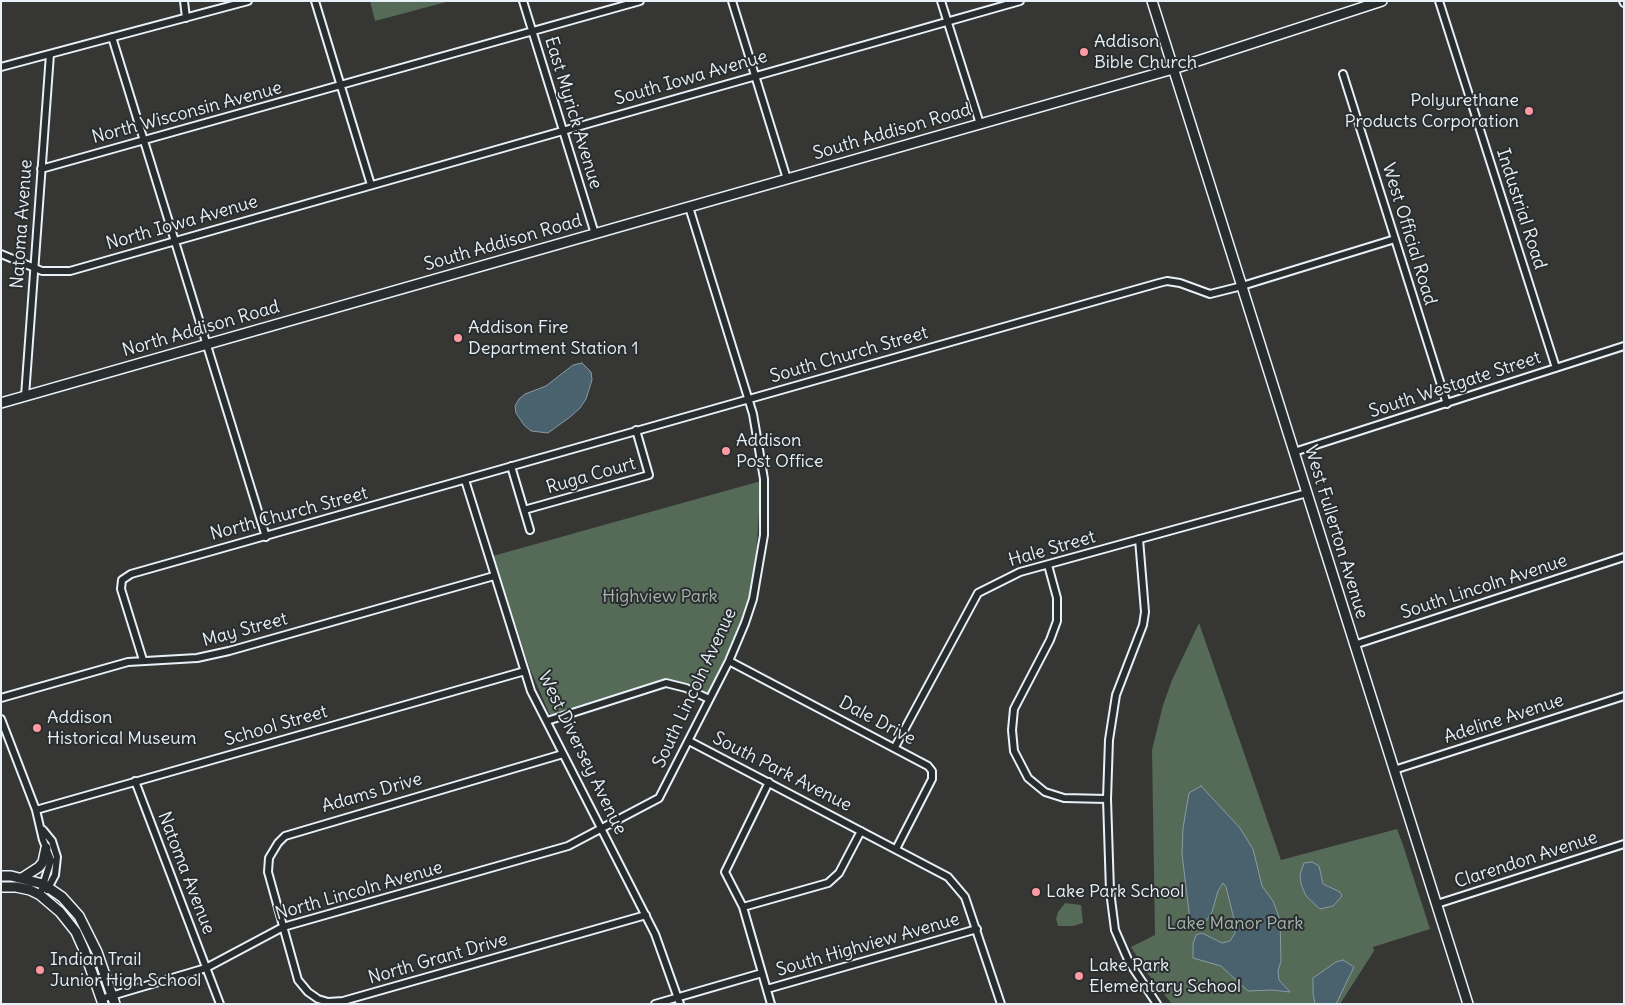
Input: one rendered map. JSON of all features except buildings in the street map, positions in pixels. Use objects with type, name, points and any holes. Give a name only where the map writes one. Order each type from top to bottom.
[{"type":"street","points":[[184,1],[186,18]]},
{"type":"street","points":[[1,67],[248,1]]},
{"type":"street","points":[[315,1],[371,186]]},
{"type":"street","name":"East Myrick Avenue","points":[[523,1],[595,234]]},
{"type":"street","name":"North Wisconsin Avenue","points":[[42,169],[640,1]]},
{"type":"street","points":[[732,1],[787,179]]},
{"type":"street","points":[[941,1],[980,124]]},
{"type":"street","name":"South Iowa Avenue","points":[[371,186],[1020,1]]},
{"type":"street","name":"West Fullerton Avenue","points":[[1152,1],[1468,1004]]},
{"type":"street","name":"South Addison Road","points":[[409,286],[1173,69],[1382,1]]},
{"type":"street","name":"Industrial Road","points":[[1439,1],[1556,368]]},
{"type":"street","points":[[112,37],[266,537]]},
{"type":"street","name":"Natoma Avenue","points":[[25,396],[50,54]]},
{"type":"street","name":"West Official Road","points":[[1343,74],[1446,404]]},
{"type":"street","name":"North Iowa Avenue","points":[[1,254],[48,272],[64,272],[371,186]]},
{"type":"street","name":"South Lincoln Avenue","points":[[602,829],[659,798],[729,660],[753,599],[764,535],[763,474],[749,399],[689,207]]},
{"type":"street","name":"South Church Street","points":[[466,480],[474,476],[1159,283],[1180,283],[1210,294],[1395,239]]},
{"type":"street","name":"North Addison Road","points":[[1,402],[409,286]]},
{"type":"street","name":"South Westgate Street","points":[[1294,452],[1624,346]]},
{"type":"street","name":"Ruga Court","points":[[524,510],[649,475],[636,430]]},
{"type":"street","points":[[511,466],[530,530]]},
{"type":"street","name":"North Church Street","points":[[143,660],[121,589],[122,580],[131,574],[466,480]]},
{"type":"street","name":"West Diversey Avenue","points":[[466,480],[494,576],[531,691],[646,915],[663,953],[679,1000]]},
{"type":"street","name":"Hale Street","points":[[895,747],[978,593],[1004,578],[1306,493]]},
{"type":"street","points":[[1139,539],[1145,612],[1143,625],[1113,708],[1107,798],[1110,891],[1115,930],[1130,962],[1157,1004]]},
{"type":"street","name":"South Lincoln Avenue","points":[[1354,644],[1624,557]]},
{"type":"street","points":[[1048,565],[1056,590],[1058,613],[1050,640],[1014,710],[1012,730],[1014,751],[1028,778],[1044,792],[1064,798],[1107,798]]},
{"type":"street","name":"May Street","points":[[1,698],[143,660],[197,658],[229,651],[494,576]]},
{"type":"street","name":"Dale Drive","points":[[729,660],[928,766],[932,775],[930,784],[896,849]]},
{"type":"street","name":"School Street","points":[[36,810],[525,671]]},
{"type":"street","points":[[547,720],[666,683],[686,688],[709,699]]},
{"type":"street","name":"Adeline Avenue","points":[[1394,770],[1624,696]]},
{"type":"street","points":[[1,719],[36,810],[51,860],[46,886]]},
{"type":"street","name":"South Park Avenue","points":[[689,741],[862,830],[948,877],[965,897],[1001,1004]]},
{"type":"street","name":"Adams Drive","points":[[283,927],[267,865],[274,849],[285,836],[563,754]]},
{"type":"street","name":"Natoma Avenue","points":[[135,781],[220,1004]]},
{"type":"street","points":[[769,782],[725,872],[743,907],[771,1004]]},
{"type":"street","name":"North Lincoln Avenue","points":[[102,1001],[113,1000],[206,968],[283,927],[568,846],[602,829]]},
{"type":"street","points":[[40,895],[55,875],[57,857],[52,841],[42,830]]},
{"type":"street","points":[[743,907],[823,885],[838,874],[862,830]]},
{"type":"street","name":"Clarendon Avenue","points":[[1437,904],[1624,844]]},
{"type":"street","points":[[22,878],[34,873],[40,867],[46,848]]},
{"type":"street","points":[[1,876],[22,878],[46,886],[79,916],[91,936],[113,1000]]},
{"type":"street","points":[[1,887],[16,887],[40,895],[60,912],[76,932],[102,1001]]},
{"type":"street","name":"North Grant Drive","points":[[283,927],[301,984],[318,999],[334,1002],[646,915]]},
{"type":"street","name":"South Highview Avenue","points":[[767,989],[977,929]]},
{"type":"street","name":"South Highview Avenue","points":[[655,1004],[679,1000],[762,973]]},
{"type":"green space","points":[[370,1],[450,1],[375,21]]},
{"type":"green space","name":"Highview Park","points":[[761,481],[755,575],[741,627],[708,695],[672,681],[655,683],[550,715],[530,669],[493,556]]},
{"type":"green space","name":"Lake Manor Park","points":[[1199,623],[1281,860],[1397,829],[1402,842],[1430,929],[1373,947],[1374,951],[1340,1004],[1172,1004],[1147,973],[1131,947],[1155,935],[1152,750],[1163,705],[1172,680]]},
{"type":"green space","points":[[1065,903],[1081,905],[1083,923],[1073,926],[1058,926],[1056,919],[1058,912]]},
{"type":"water","points":[[582,363],[591,372],[592,380],[586,399],[580,408],[548,433],[531,431],[524,425],[516,413],[515,406],[519,399],[525,394],[546,386],[573,365]]},
{"type":"water","points":[[1201,786],[1240,828],[1253,849],[1262,886],[1273,901],[1280,920],[1281,961],[1278,971],[1279,980],[1290,992],[1271,990],[1248,991],[1221,966],[1193,958],[1193,944],[1196,935],[1202,933],[1222,943],[1230,941],[1235,933],[1234,919],[1226,887],[1223,883],[1218,891],[1212,912],[1204,924],[1190,920],[1182,854],[1183,828],[1189,793]]},
{"type":"water","points":[[1312,862],[1319,866],[1323,884],[1340,892],[1342,896],[1333,906],[1320,909],[1306,896],[1301,884],[1300,874],[1304,863]]},
{"type":"water","points":[[1343,960],[1354,967],[1336,1004],[1315,1004],[1313,978],[1336,962]]},
{"type":"place","name":"Addison Bible Church","points":[[1084,52]]},
{"type":"place","name":"Polyurethane Products Corporation","points":[[1529,111]]},
{"type":"place","name":"Addison Fire Department Station 1","points":[[458,338]]},
{"type":"place","name":"Addison Post Office","points":[[726,451]]},
{"type":"place","name":"Addison Historical Museum","points":[[37,728]]},
{"type":"place","name":"Lake Park School","points":[[1036,892]]},
{"type":"place","name":"Indian Trail Junior High School","points":[[40,970]]},
{"type":"place","name":"Lake Park Elementary School","points":[[1079,976]]}]
